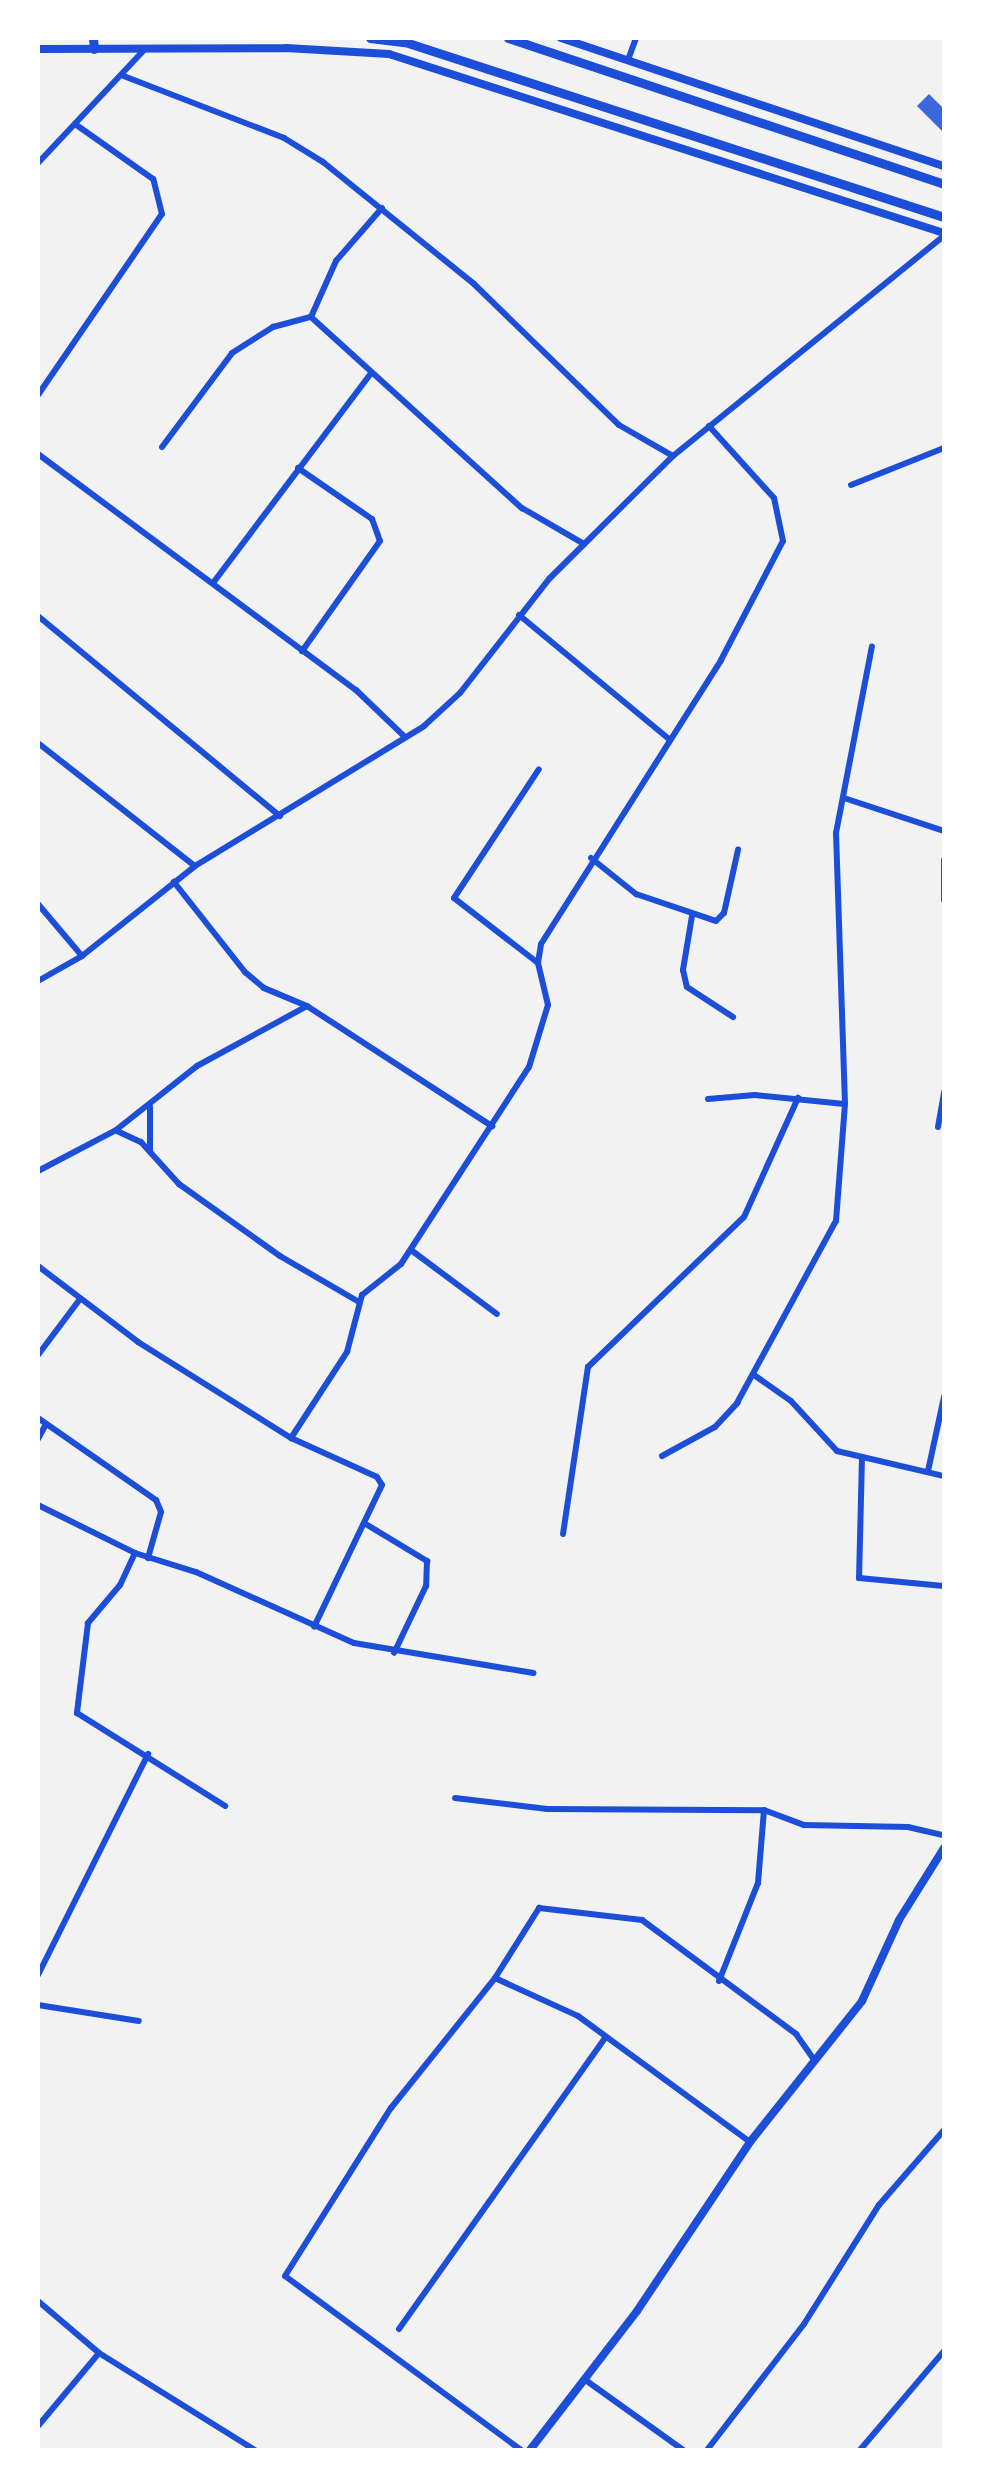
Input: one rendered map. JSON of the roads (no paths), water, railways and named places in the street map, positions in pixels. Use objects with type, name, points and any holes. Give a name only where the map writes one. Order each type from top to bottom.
[{"type":"main road","points":[[370,38],[405,42],[944,218]]},
{"type":"main road","points":[[509,38],[944,184]]},
{"type":"street","points":[[561,38],[944,166]]},
{"type":"street","points":[[628,60],[636,38]]},
{"type":"street","points":[[38,49],[93,43],[145,49],[389,54],[944,235]]},
{"type":"street","points":[[38,163],[145,49]]},
{"type":"street","points":[[121,74],[284,138],[382,208],[474,284],[619,425],[673,456]]},
{"type":"street","points":[[38,394],[162,214],[162,195],[152,179],[75,124]]},
{"type":"street","points":[[311,317],[336,261],[382,208]]},
{"type":"street","points":[[38,981],[82,956],[195,866],[405,737],[460,694],[520,614],[673,456],[944,235]]},
{"type":"street","points":[[311,317],[522,508],[584,544]]},
{"type":"street","points":[[162,446],[232,353],[273,327],[311,317]]},
{"type":"street","points":[[213,583],[370,374]]},
{"type":"street","points":[[291,1438],[340,1366],[359,1302],[410,1250],[492,1126],[540,1044],[548,1005],[538,964],[554,918],[721,660],[783,541],[774,498],[709,426]]},
{"type":"street","points":[[852,485],[944,448]]},
{"type":"street","points":[[38,454],[302,651],[405,737]]},
{"type":"street","points":[[298,468],[372,519],[380,541],[302,651]]},
{"type":"street","points":[[520,614],[670,739]]},
{"type":"street","points":[[38,616],[280,816]]},
{"type":"street","points":[[662,1456],[722,1420],[754,1375],[836,1222],[845,1104],[836,833],[872,646]]},
{"type":"street","points":[[38,743],[195,866]]},
{"type":"street","points":[[538,769],[454,898],[538,964]]},
{"type":"street","points":[[844,798],[944,831]]},
{"type":"street","points":[[591,858],[629,890],[692,916],[722,920],[738,850]]},
{"type":"street","points":[[944,860],[944,900]]},
{"type":"street","points":[[174,882],[245,972],[264,988],[306,1006],[492,1126]]},
{"type":"street","points":[[38,904],[82,956]]},
{"type":"street","points":[[692,916],[687,986],[733,1017]]},
{"type":"street","points":[[38,1170],[116,1130],[197,1066],[306,1006]]},
{"type":"street","points":[[938,1127],[944,1092]]},
{"type":"street","points":[[708,1099],[798,1098],[845,1104]]},
{"type":"street","points":[[563,1534],[588,1367],[744,1217],[798,1098]]},
{"type":"street","points":[[150,1106],[150,1151]]},
{"type":"street","points":[[116,1130],[150,1151],[194,1194],[290,1263],[359,1302]]},
{"type":"street","points":[[410,1250],[497,1314]]},
{"type":"street","points":[[38,1266],[80,1299],[291,1438],[376,1477],[382,1486],[314,1627]]},
{"type":"street","points":[[38,1354],[80,1299]]},
{"type":"street","points":[[754,1375],[791,1401],[828,1444],[862,1457],[944,1476]]},
{"type":"street","points":[[928,1471],[944,1397]]},
{"type":"street","points":[[38,1418],[156,1500],[161,1512],[148,1558]]},
{"type":"street","points":[[38,1439],[46,1424]]},
{"type":"street","points":[[862,1457],[859,1578],[944,1586]]},
{"type":"street","points":[[38,1505],[135,1553],[196,1572],[314,1627],[394,1653],[534,1673]]},
{"type":"street","points":[[364,1522],[427,1561],[426,1586],[394,1653]]},
{"type":"street","points":[[135,1553],[120,1585],[88,1624],[75,1700],[84,1720],[148,1754],[226,1806]]},
{"type":"street","points":[[38,1975],[148,1754]]},
{"type":"street","points":[[455,1798],[547,1809],[764,1810],[804,1825],[908,1827],[944,1835]]},
{"type":"street","points":[[719,1980],[758,1883],[764,1810]]},
{"type":"street","points":[[530,2450],[750,2142],[869,1990],[899,1920],[944,1848]]},
{"type":"street","points":[[522,2450],[284,2276],[391,2108],[494,1978],[532,1913],[548,1906],[642,1920],[796,2034],[815,2061]]},
{"type":"street","points":[[494,1978],[542,1996],[606,2037],[750,2142]]},
{"type":"street","points":[[38,2005],[138,2021]]},
{"type":"street","points":[[400,2330],[606,2037]]},
{"type":"street","points":[[706,2450],[804,2324],[879,2205],[944,2130]]},
{"type":"street","points":[[38,2301],[99,2353],[254,2450]]},
{"type":"street","points":[[860,2450],[944,2352]]},
{"type":"street","points":[[38,2426],[99,2353]]},
{"type":"street","points":[[584,2379],[684,2450]]}]
